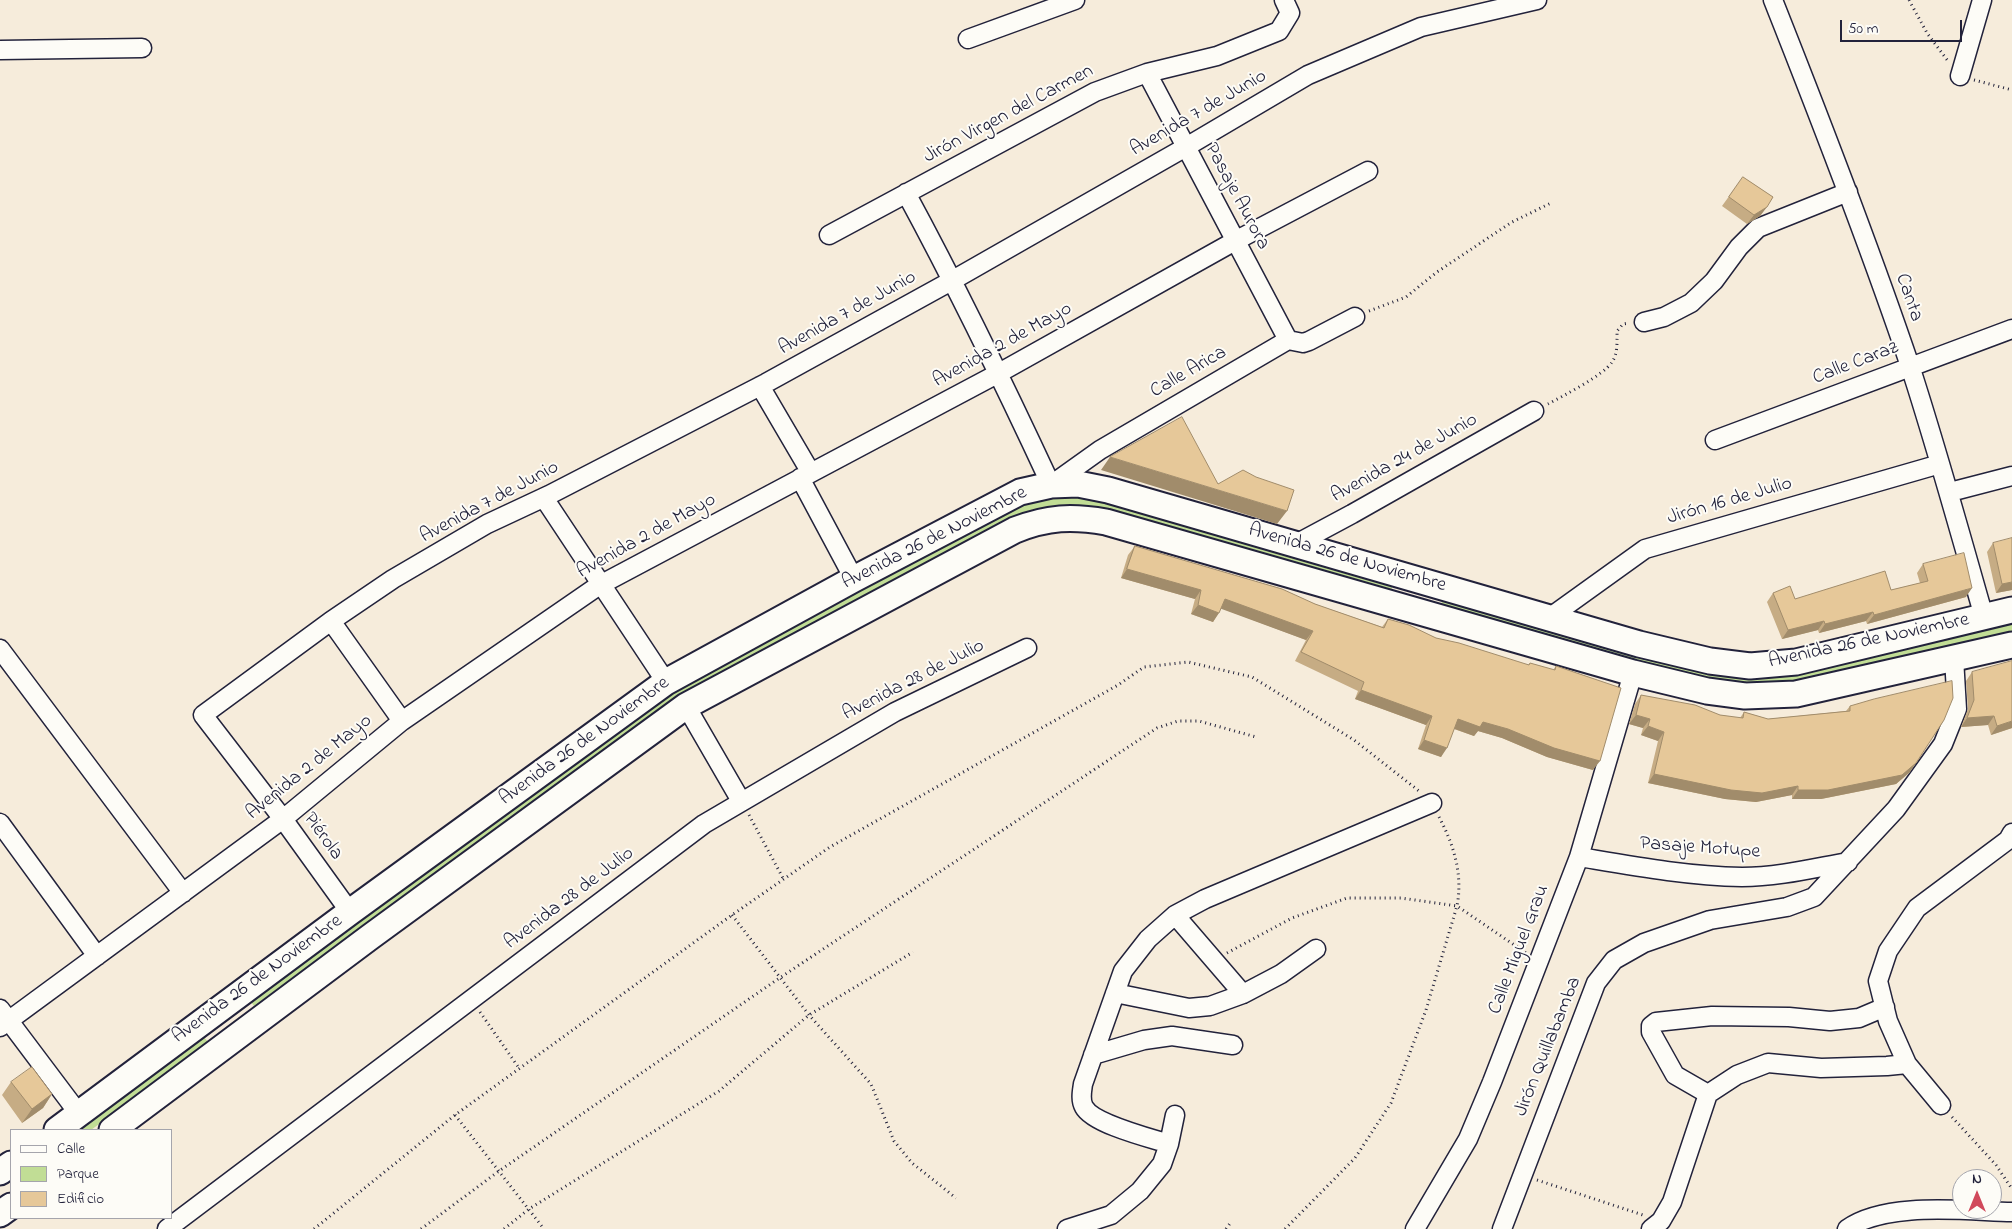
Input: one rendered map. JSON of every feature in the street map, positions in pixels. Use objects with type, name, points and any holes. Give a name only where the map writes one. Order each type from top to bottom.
[{"type":"main road","name":"Avenida 26 de Noviembre","points":[[58,1129],[350,912],[666,682],[854,579],[1020,492],[1051,485],[1078,484],[1108,490],[1549,618],[1710,661],[1750,666],[1796,662],[2012,610]]},
{"type":"main road","name":"Avenida 26 de Noviembre","points":[[113,1129],[394,919],[686,706],[1015,530],[1034,523],[1057,518],[1082,518],[1106,522],[1633,674],[1707,691],[1745,696],[1796,694],[2012,645]]},
{"type":"main road","points":[[1411,610],[1420,580]]},
{"type":"main road","points":[[223,1006],[244,1031]]},
{"type":"street","points":[[968,39],[1075,0]]},
{"type":"street","name":"Jirón Virgen del Carmen","points":[[829,235],[1095,92],[1147,73],[1218,56],[1278,31],[1290,13],[1284,0]]},
{"type":"street","name":"Avenida 7 de Junio","points":[[203,715],[331,621],[410,569],[488,524],[544,498],[760,386],[953,280],[1308,75],[1421,27],[1537,0]]},
{"type":"street","name":"Canta","points":[[1773,0],[1848,192],[1910,366],[1950,492],[1984,616]]},
{"type":"street","points":[[1960,76],[1982,0]]},
{"type":"street","points":[[0,50],[142,48]]},
{"type":"street","name":"Pasaje Aurora","points":[[1147,73],[1288,340]]},
{"type":"street","name":"Avenida 2 de Mayo","points":[[3,1019],[97,956],[283,819],[402,721],[603,584],[999,373],[1235,241],[1368,170]]},
{"type":"street","points":[[1644,322],[1664,317],[1691,303],[1714,281],[1739,247],[1758,228],[1848,192]]},
{"type":"street","points":[[906,193],[953,280],[1051,485]]},
{"type":"street","name":"Calle Arica","points":[[1051,485],[1100,450],[1288,340],[1303,343],[1309,341],[1355,317]]},
{"type":"street","name":"Calle Caraz","points":[[1715,440],[2012,329]]},
{"type":"street","points":[[760,386],[854,579]]},
{"type":"street","name":"Avenida 24 de Junio","points":[[1296,544],[1534,411]]},
{"type":"street","name":"Jirón 16 de Julio","points":[[1549,618],[1645,549],[1940,464]]},
{"type":"street","points":[[1950,492],[2012,476]]},
{"type":"street","points":[[544,498],[603,584],[666,682]]},
{"type":"street","points":[[331,621],[402,721]]},
{"type":"street","name":"Avenida 28 de Julio","points":[[167,1229],[704,824],[895,712],[1027,648]]},
{"type":"street","points":[[0,649],[183,893]]},
{"type":"street","name":"Jirón Quillabamba","points":[[1502,1229],[1596,983],[1614,960],[1644,943],[1710,920],[1787,907],[1814,897],[1896,809],[1943,744],[1956,709],[1954,658]]},
{"type":"street","name":"Calle Miguel Grau","points":[[1415,1229],[1468,1138],[1492,1082],[1579,857],[1633,674]]},
{"type":"street","points":[[686,706],[741,801]]},
{"type":"street","name":"Piérola","points":[[203,715],[283,819],[350,912]]},
{"type":"street","points":[[1169,1144],[1111,1125],[1091,1114],[1084,1107],[1082,1097],[1083,1084],[1123,971],[1148,939],[1175,915],[1205,899],[1432,803]]},
{"type":"street","points":[[0,823],[97,956]]},
{"type":"street","points":[[1941,1105],[1907,1064],[1888,1021],[1878,981],[1888,951],[1917,908],[2008,840],[2012,833]]},
{"type":"street","name":"Pasaje Motupe","points":[[1579,857],[1659,871],[1743,877],[1794,872],[1848,862]]},
{"type":"street","points":[[1175,915],[1243,994]]},
{"type":"street","points":[[1115,993],[1189,1008],[1210,1006],[1243,994],[1282,974],[1316,949]]},
{"type":"street","points":[[1708,1094],[1675,1074],[1651,1032],[1651,1026],[1656,1022],[1712,1016],[1789,1016],[1830,1021],[1859,1018],[1885,1007]]},
{"type":"street","points":[[3,1019],[79,1114]]},
{"type":"street","points":[[1093,1055],[1144,1040],[1172,1036],[1233,1045]]},
{"type":"street","points":[[1656,1225],[1672,1202],[1708,1094],[1737,1074],[1768,1063],[1821,1068],[1907,1064]]},
{"type":"street","points":[[1067,1229],[1111,1215],[1140,1191],[1162,1164],[1169,1144],[1175,1115]]},
{"type":"street","points":[[1847,1229],[1859,1220],[1880,1214],[1911,1210],[2012,1212]]},
{"type":"path","points":[[1355,317],[1406,297],[1437,272],[1512,222],[1551,203]]},
{"type":"path","points":[[1534,411],[1604,370],[1613,362],[1617,346],[1617,331],[1623,324],[1644,322]]},
{"type":"path","points":[[314,1229],[454,1114],[830,847],[1118,685],[1144,667],[1188,662],[1252,677],[1354,740],[1432,803],[1445,827],[1457,861],[1460,889],[1457,906],[1426,1010],[1391,1103],[1355,1158],[1285,1229]]},
{"type":"path","points":[[421,1229],[499,1171],[780,977],[1157,728],[1178,720],[1199,721],[1256,737]]},
{"type":"path","points":[[741,801],[784,880]]},
{"type":"path","points":[[1214,960],[1292,918],[1347,898],[1401,898],[1457,906],[1539,962]]},
{"type":"path","points":[[732,915],[810,1015],[871,1084],[894,1141],[912,1163],[956,1198]]},
{"type":"path","points":[[504,1229],[529,1209],[719,1091],[810,1015],[913,952]]},
{"type":"path","points":[[471,1000],[519,1068]]},
{"type":"path","points":[[1941,1105],[1996,1165],[2012,1189]]},
{"type":"path","points":[[454,1114],[544,1229]]},
{"type":"path","points":[[1522,1175],[1656,1225]]},
{"type":"path","points":[[1226,1229],[1231,1222]]},
{"type":"green space","points":[[1071,497],[1101,501],[1393,584],[1391,591],[1099,508],[1074,506],[1044,507],[1010,517],[671,700],[254,1006],[250,1001],[640,711],[709,667],[1033,499]]},
{"type":"green space","points":[[1443,598],[1750,677],[1788,676],[2012,623],[2012,632],[1787,685],[1749,685],[1686,675],[1581,648],[1441,605]]},
{"type":"green space","points":[[203,1036],[209,1043],[92,1129],[77,1129]]},
{"type":"building","points":[[1743,177],[1773,197],[1767,207],[1754,215],[1729,197]]},
{"type":"building","points":[[1182,417],[1218,484],[1243,470],[1256,477],[1294,490],[1287,511],[1110,457]]},
{"type":"building","points":[[2012,538],[2012,582],[2002,584],[1993,543]]},
{"type":"building","points":[[1135,546],[1282,589],[1315,604],[1384,628],[1388,619],[1409,625],[1436,638],[1459,643],[1529,665],[1530,663],[1555,670],[1556,666],[1621,688],[1600,761],[1554,748],[1508,729],[1483,722],[1480,727],[1458,719],[1447,748],[1424,740],[1432,716],[1361,690],[1364,682],[1301,652],[1313,631],[1225,599],[1219,613],[1198,605],[1201,590],[1127,569]]},
{"type":"building","points":[[1964,553],[1972,588],[1874,615],[1873,612],[1825,624],[1824,621],[1788,630],[1773,593],[1790,586],[1795,599],[1885,571],[1891,590],[1928,581],[1923,564]]},
{"type":"building","points":[[2012,661],[2012,721],[1997,726],[1994,716],[1967,718],[1974,700],[1972,672]]},
{"type":"building","points":[[1952,681],[1953,698],[1944,720],[1916,763],[1902,775],[1828,790],[1798,790],[1798,786],[1762,793],[1731,790],[1654,774],[1664,732],[1648,726],[1650,719],[1636,715],[1641,695],[1695,705],[1720,715],[1743,718],[1744,712],[1768,719],[1850,711],[1850,706]]},
{"type":"building","points":[[32,1067],[52,1094],[32,1109],[11,1082]]}]
